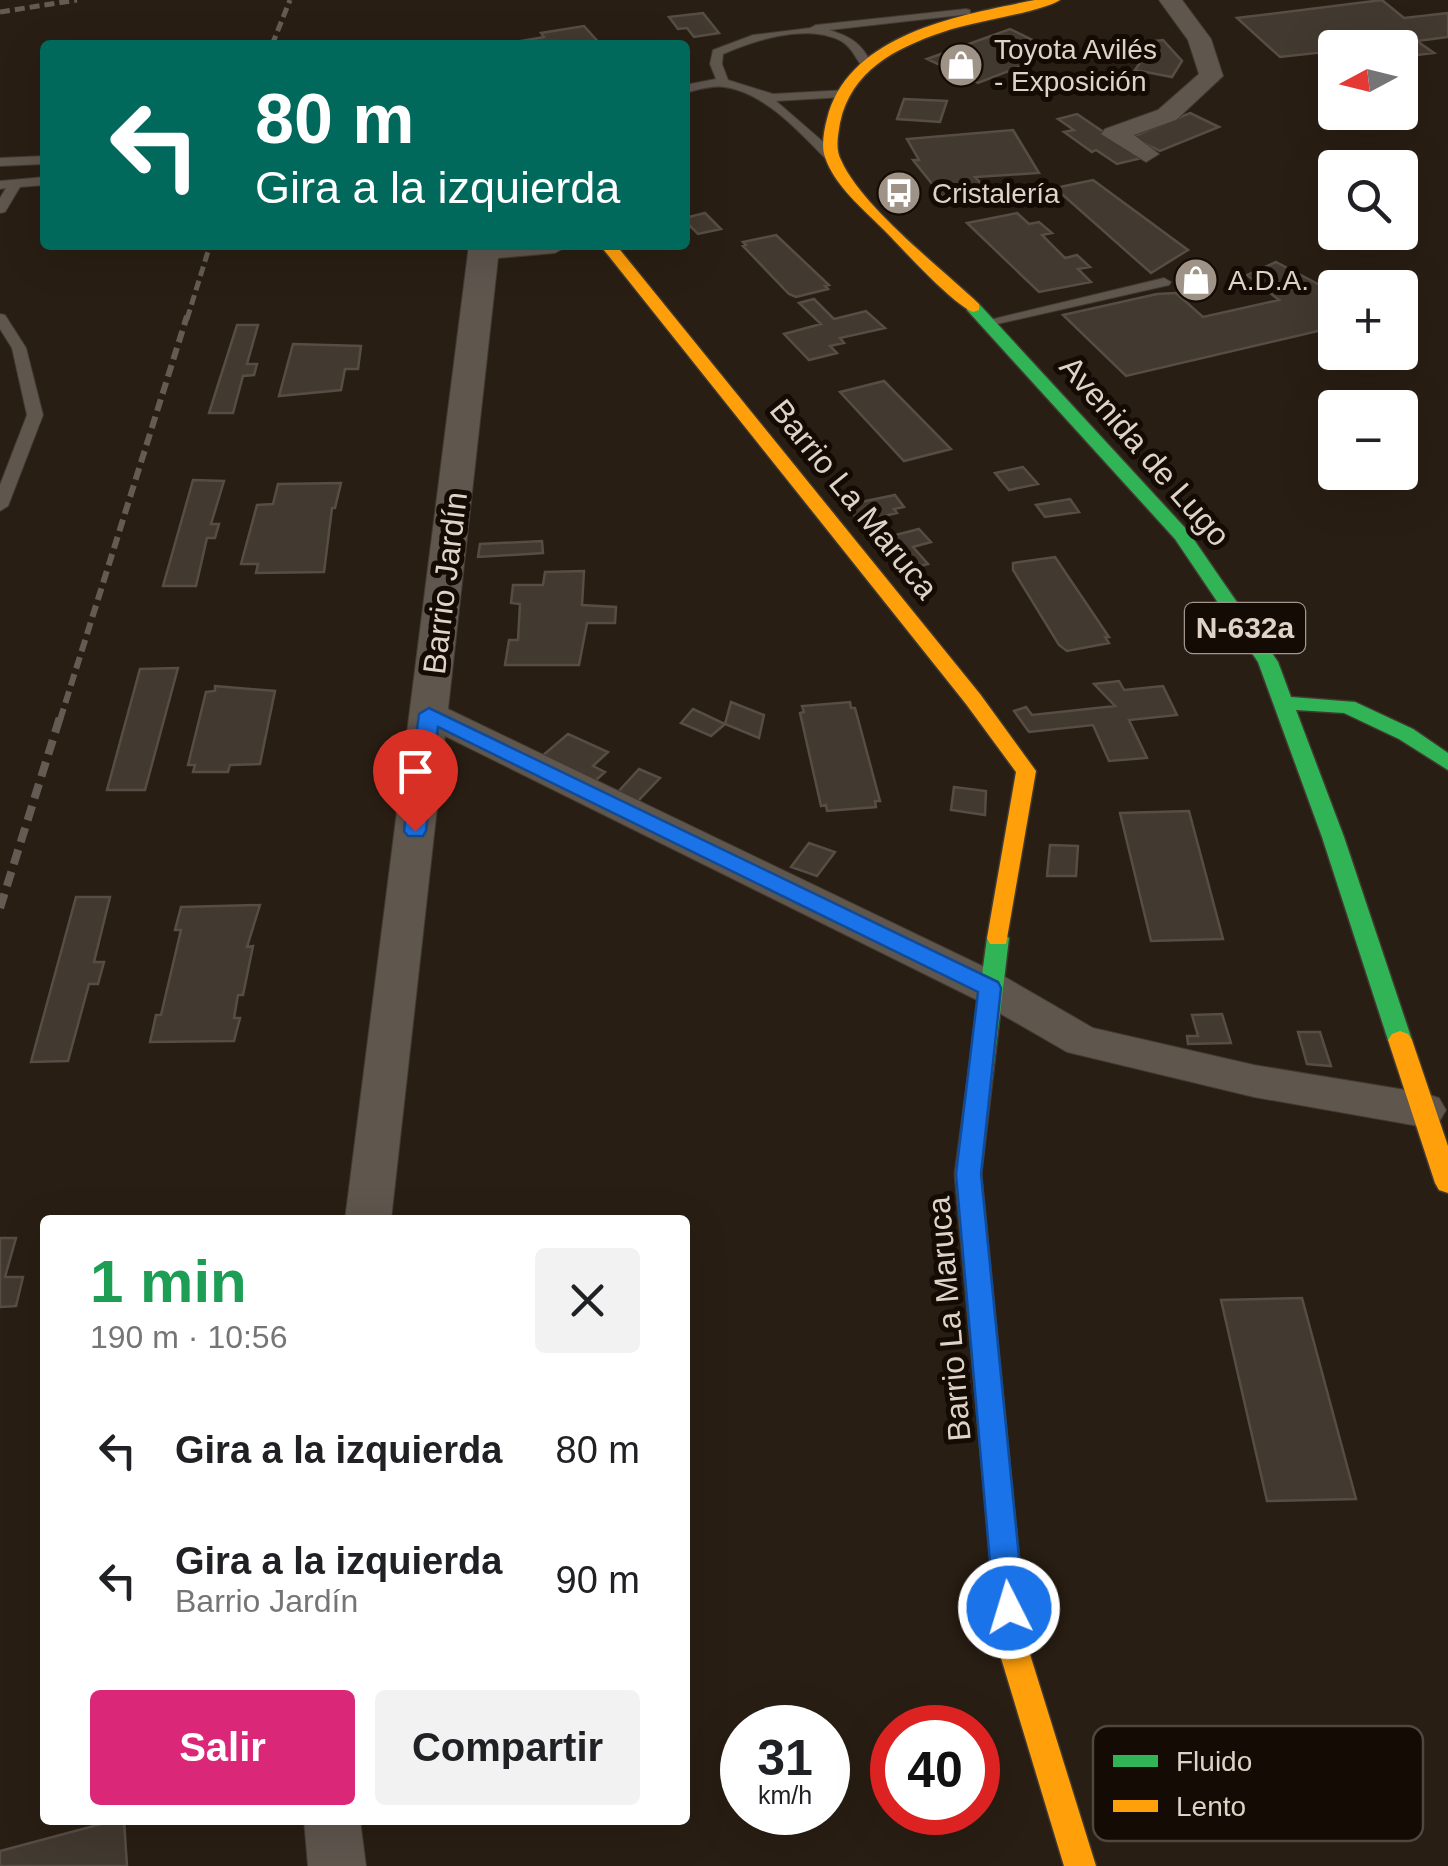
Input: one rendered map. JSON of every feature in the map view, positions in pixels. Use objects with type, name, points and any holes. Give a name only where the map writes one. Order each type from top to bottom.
[{"type":"main road","points":[[831,156],[832,110],[853,78],[898,44],[955,21],[1054,0]]},
{"type":"main road","name":"Avenida de Lugo","points":[[831,156],[852,186],[988,322],[1182,535],[1268,662],[1334,836],[1448,1184]]},
{"type":"main road","name":"Barrio La Maruca","points":[[612,250],[973,699],[1026,771],[990,988],[968,1174],[1013,1648],[1080,1866]]},
{"type":"main road","points":[[1284,703],[1348,707],[1406,734],[1448,763]]},
{"type":"street","points":[[1146,154],[1114,134],[1168,115],[1210,76],[1199,39],[1170,0]]},
{"type":"street","name":"Barrio Jardín","points":[[369,1215],[484,250]]},
{"type":"street","points":[[429,714],[990,988],[1082,1041],[1254,1081],[1424,1110]]},
{"type":"street","points":[[333,1825],[338,1866]]},
{"type":"lane","points":[[723,82],[716,52],[736,41],[1003,8]]},
{"type":"lane","points":[[803,30],[859,48],[868,66]]},
{"type":"lane","points":[[690,87],[723,82],[749,94],[788,116],[831,156]]},
{"type":"lane","points":[[749,94],[773,98],[844,93]]},
{"type":"lane","points":[[0,162],[40,160]]},
{"type":"lane","points":[[6,179],[40,172]]},
{"type":"lane","points":[[6,179],[40,181]]},
{"type":"lane","points":[[0,209],[6,179]]},
{"type":"lane","points":[[988,322],[1164,282]]},
{"type":"lane","points":[[0,318],[18,348],[35,414],[0,506]]},
{"type":"building","points":[[1382,0],[1404,18],[1448,13],[1448,37],[1418,41],[1418,30],[1318,30],[1318,53],[1280,57],[1237,18]]},
{"type":"building","points":[[703,13],[719,33],[694,37],[687,28],[678,29],[669,17]]},
{"type":"building","points":[[584,26],[597,40],[526,40],[544,37],[541,33]]},
{"type":"building","points":[[1010,29],[1057,52],[978,83],[927,59]]},
{"type":"building","points":[[1163,40],[1182,61],[1172,77],[1135,70],[1142,60],[1128,44]]},
{"type":"building","points":[[1418,42],[1434,53],[1418,55]]},
{"type":"building","points":[[904,99],[947,101],[940,122],[897,119]]},
{"type":"building","points":[[1190,113],[1219,127],[1160,151],[1132,137]]},
{"type":"building","points":[[1077,114],[1142,158],[1117,164],[1096,150],[1092,152],[1064,132],[1074,130],[1058,119]]},
{"type":"building","points":[[1013,130],[1039,173],[975,177],[993,196],[949,205],[913,160],[919,160],[907,139]]},
{"type":"building","points":[[1093,180],[1188,250],[1151,273],[1055,188]]},
{"type":"building","points":[[705,213],[721,229],[698,234],[690,226],[690,217]]},
{"type":"building","points":[[1017,213],[1029,224],[1039,222],[1052,233],[1042,235],[1065,258],[1077,255],[1090,267],[1078,269],[1091,282],[1039,292],[967,223]]},
{"type":"building","points":[[776,235],[829,285],[825,286],[828,289],[796,297],[789,294],[743,246],[743,242]]},
{"type":"building","points":[[1276,262],[1318,284],[1318,331],[1126,376],[1063,315],[1157,294],[1176,293],[1203,317],[1279,300],[1247,275]]},
{"type":"building","points":[[814,299],[834,319],[866,311],[885,328],[840,338],[844,343],[830,346],[837,353],[809,360],[784,334],[821,324],[799,303]]},
{"type":"building","points":[[237,325],[258,325],[247,364],[257,364],[254,375],[243,376],[233,413],[209,413]]},
{"type":"building","points":[[293,344],[361,346],[358,369],[345,369],[341,390],[279,396]]},
{"type":"building","points":[[884,381],[951,449],[904,461],[840,392]]},
{"type":"building","points":[[1023,467],[1038,484],[1009,490],[995,473]]},
{"type":"building","points":[[193,480],[224,481],[211,524],[219,524],[215,538],[207,538],[196,586],[163,586]]},
{"type":"building","points":[[341,483],[332,508],[324,572],[256,573],[258,564],[241,564],[257,505],[273,504],[278,484]]},
{"type":"building","points":[[895,495],[904,507],[894,509],[897,513],[859,522],[846,505]]},
{"type":"building","points":[[1070,499],[1079,512],[1045,517],[1036,505]]},
{"type":"building","points":[[919,529],[931,542],[913,547],[928,564],[909,569],[884,538]]},
{"type":"building","points":[[542,541],[543,553],[478,557],[480,544]]},
{"type":"building","points":[[1055,557],[1109,637],[1105,637],[1109,643],[1067,651],[1059,645],[1013,570],[1013,563]]},
{"type":"building","points":[[584,571],[582,605],[616,607],[615,623],[587,623],[579,665],[505,665],[509,640],[518,640],[520,604],[511,603],[513,585],[543,585],[545,572]]},
{"type":"building","points":[[178,668],[145,790],[107,790],[140,669]]},
{"type":"building","points":[[1119,681],[1124,690],[1163,686],[1177,715],[1129,720],[1147,758],[1109,761],[1093,725],[1029,732],[1014,711],[1026,707],[1032,715],[1115,706],[1094,684]]},
{"type":"building","points":[[215,686],[275,691],[260,764],[230,765],[228,772],[193,772],[195,765],[188,765],[206,692],[215,691]]},
{"type":"building","points":[[731,702],[764,715],[759,738],[725,724]]},
{"type":"building","points":[[850,702],[851,708],[855,708],[880,801],[875,801],[876,807],[827,811],[826,805],[821,806],[800,713],[804,712],[802,706]]},
{"type":"building","points":[[693,709],[725,724],[711,736],[681,723]]},
{"type":"building","points":[[568,734],[608,752],[593,766],[605,772],[595,781],[541,757]]},
{"type":"building","points":[[639,769],[660,778],[637,802],[617,793]]},
{"type":"building","points":[[954,787],[986,791],[985,815],[951,810]]},
{"type":"building","points":[[1189,811],[1223,939],[1151,941],[1120,813]]},
{"type":"building","points":[[809,843],[835,852],[817,876],[791,867]]},
{"type":"building","points":[[1050,845],[1078,846],[1076,876],[1047,876]]},
{"type":"building","points":[[76,897],[110,897],[94,962],[104,962],[98,984],[89,984],[68,1061],[31,1062]]},
{"type":"building","points":[[260,905],[247,947],[253,946],[243,995],[238,995],[234,1018],[240,1018],[234,1041],[150,1042],[156,1015],[161,1015],[181,930],[175,930],[181,907]]},
{"type":"building","points":[[1222,1014],[1231,1043],[1188,1044],[1187,1036],[1198,1036],[1192,1015]]},
{"type":"building","points":[[1298,1032],[1320,1032],[1331,1066],[1307,1064]]},
{"type":"building","points":[[0,1238],[16,1238],[5,1277],[23,1277],[16,1306],[0,1307]]},
{"type":"building","points":[[1302,1298],[1356,1499],[1267,1501],[1221,1300]]},
{"type":"building","points":[[97,1825],[124,1825],[127,1866],[0,1866],[0,1851]]},
{"type":"railway","points":[[0,12],[77,0]]},
{"type":"railway","points":[[274,40],[290,0]]},
{"type":"railway","points":[[187,319],[208,250]]},
{"type":"railway","points":[[60,720],[187,316]]},
{"type":"railway","points":[[0,908],[60,717]]},
{"type":"traffic: fast","points":[[973,307],[1182,535],[1268,662],[1333,837],[1400,1040]]},
{"type":"traffic: fast","points":[[1284,703],[1348,707],[1406,734],[1448,763]]},
{"type":"traffic: fast","points":[[998,938],[968,1174],[1002,1529]]},
{"type":"traffic: slow","points":[[973,307],[874,212],[841,173],[830,147],[839,97],[858,72],[886,51],[919,35],[1054,0]]},
{"type":"traffic: slow","points":[[612,250],[973,699],[1026,771],[998,938]]},
{"type":"traffic: slow","points":[[1400,1040],[1448,1183]]},
{"type":"traffic: slow","points":[[1002,1529],[1013,1648],[1080,1866]]},
{"type":"place","name":"Toyota Avilés - Exposición","points":[[961,65]]},
{"type":"place","name":"Cristalería","points":[[899,193]]},
{"type":"place","name":"A.D.A.","points":[[1196,280]]},
{"type":"route","points":[[415,831],[429,714],[990,988],[968,1174],[1009,1608]]}]
